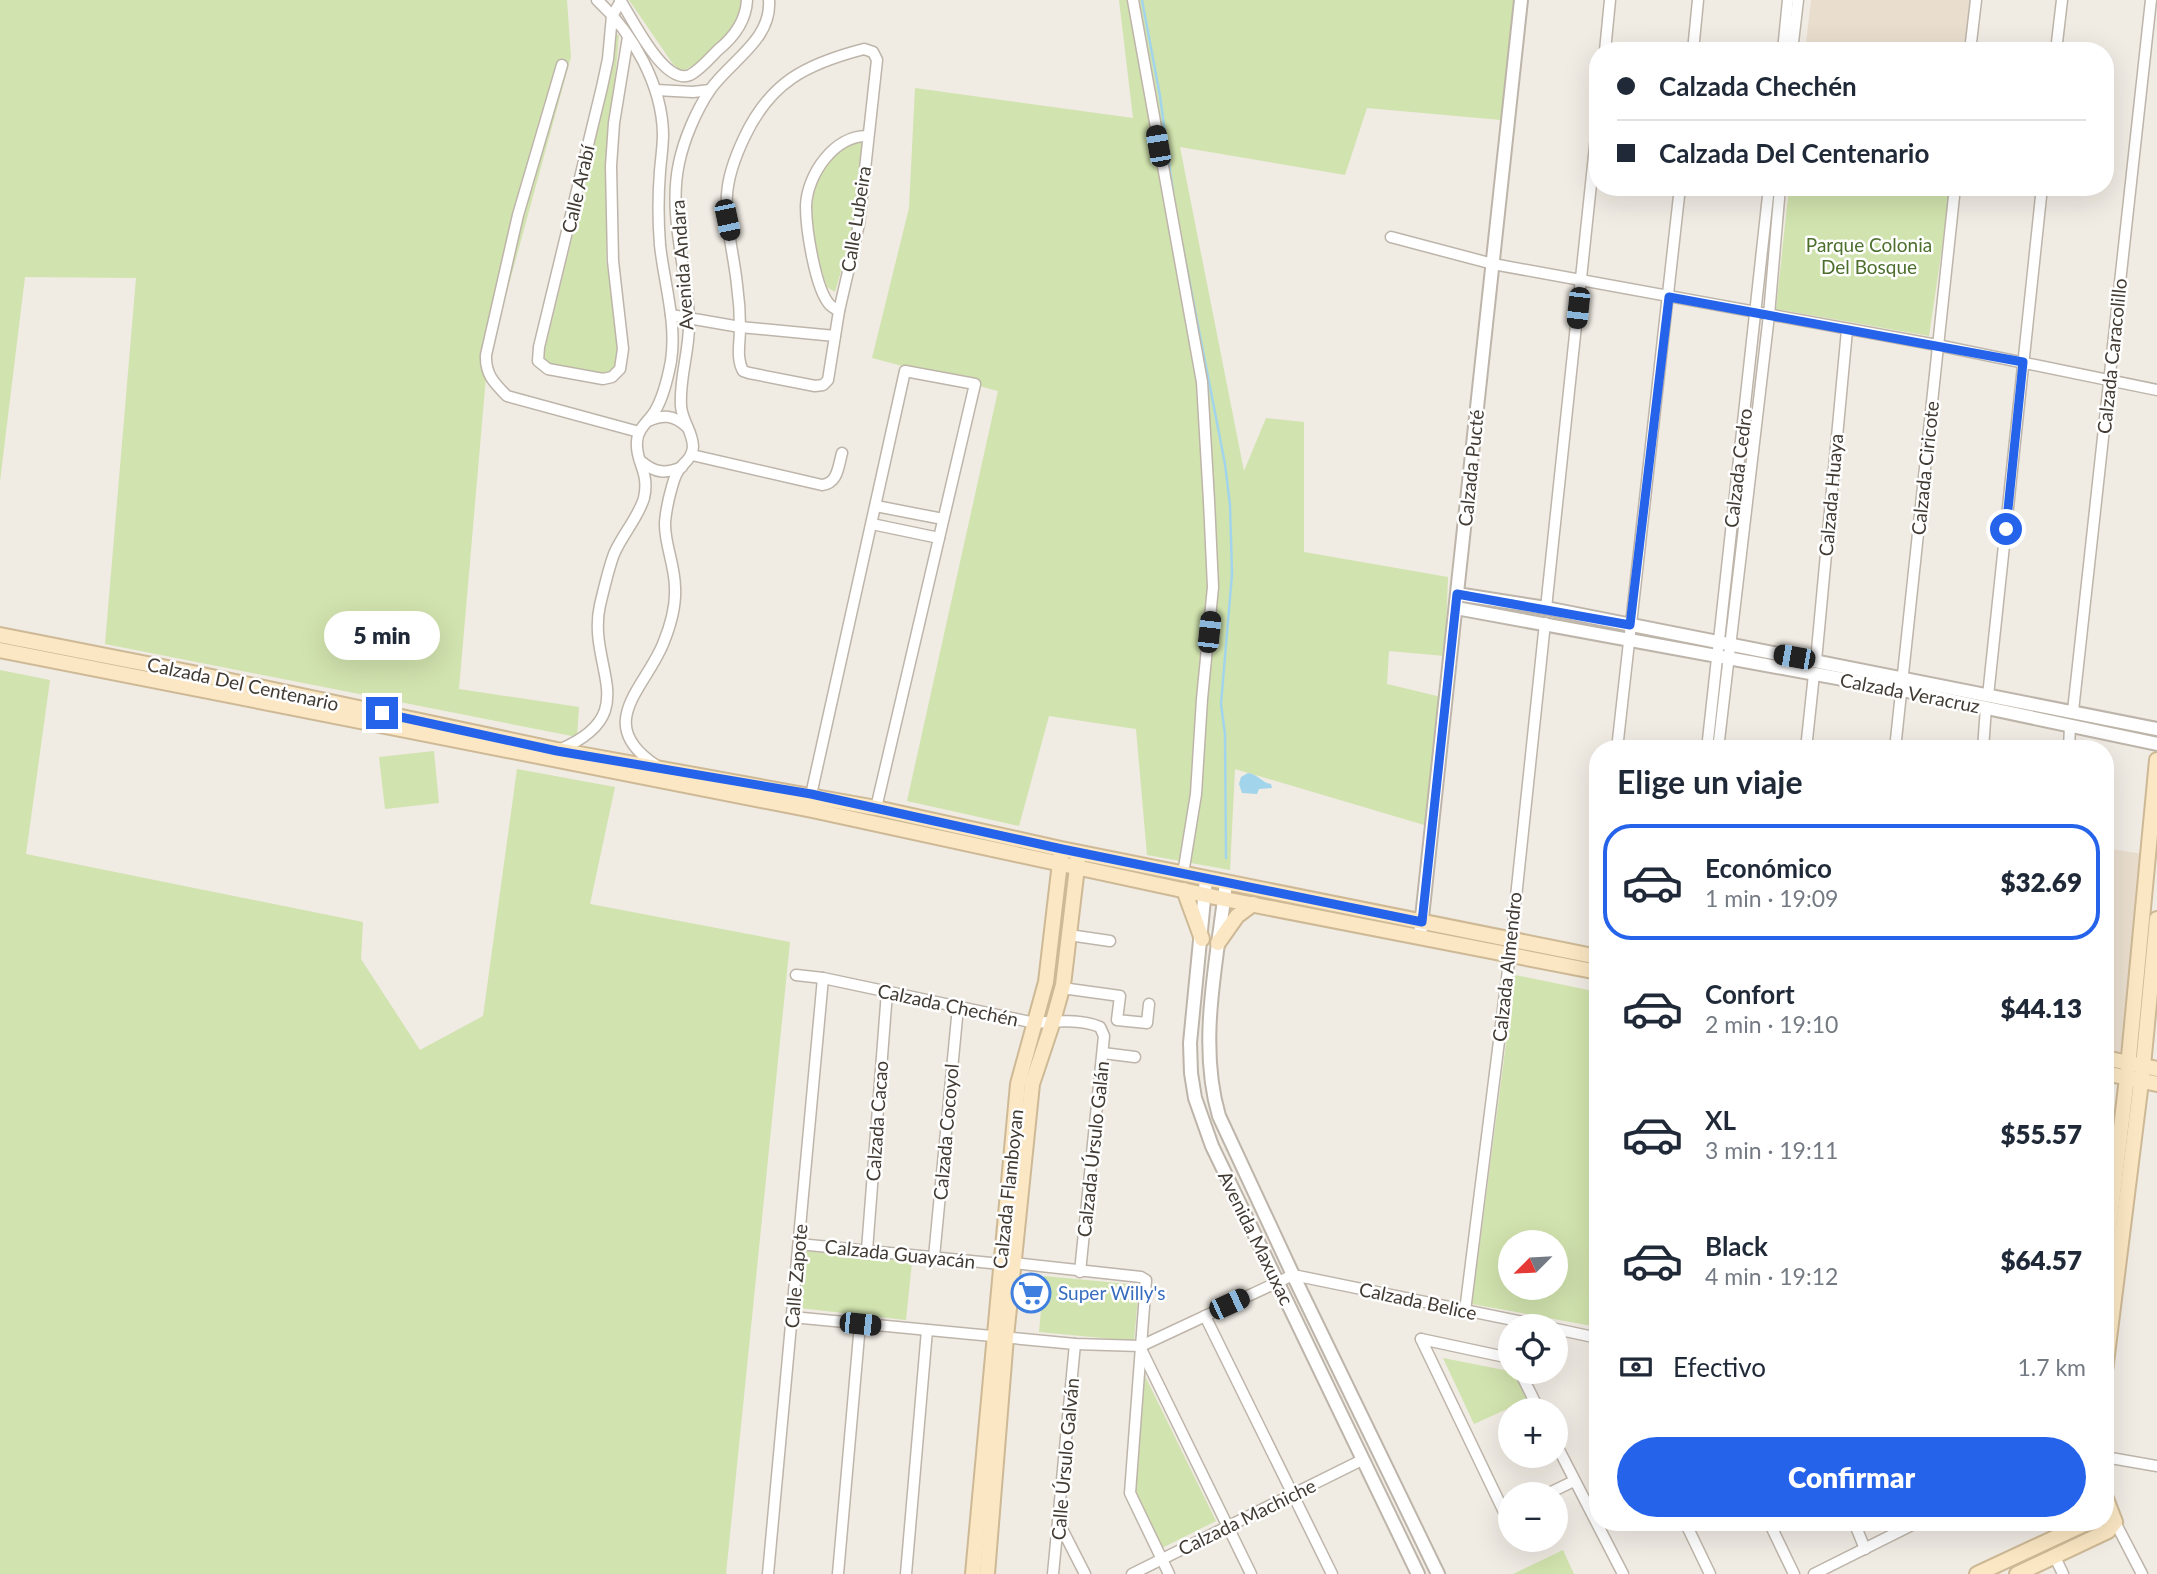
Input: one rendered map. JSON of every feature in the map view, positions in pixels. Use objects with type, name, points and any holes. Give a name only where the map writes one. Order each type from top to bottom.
[{"type":"main road","name":"Calzada Del Centenario","points":[[0,635],[193,673],[527,750],[812,810],[1060,857],[1206,878],[1421,929],[1510,947],[1589,969]]},
{"type":"main road","name":"Calzada Del Centenario","points":[[0,650],[527,750],[557,751],[811,794],[876,808],[1060,857]]},
{"type":"main road","points":[[2114,1211],[2139,1071],[2157,760]]},
{"type":"main road","name":"Calzada Flamboyan","points":[[973,1574],[1007,1264],[1018,1084],[1046,982],[1060,857]]},
{"type":"main road","name":"Calzada Del Centenario","points":[[1078,860],[1224,899],[1421,929]]},
{"type":"main road","name":"Calzada Flamboyan","points":[[1007,1264],[1032,1084],[1041,1051],[1054,1021],[1062,988],[1078,860]]},
{"type":"main road","points":[[1184,890],[1202,939]]},
{"type":"main road","points":[[1218,943],[1237,916],[1253,904]]},
{"type":"main road","points":[[2114,1292],[2157,919]]},
{"type":"main road","name":"Calzada Del Centenario","points":[[1510,947],[1589,955]]},
{"type":"main road","points":[[2114,1061],[2139,1071],[2157,1084]]},
{"type":"main road","points":[[2114,1072],[2139,1071]]},
{"type":"main road","name":"Calzada Flamboyan","points":[[986,1574],[1000,1336]]},
{"type":"main road","points":[[1979,1574],[2070,1531]]},
{"type":"main road","points":[[2017,1574],[2108,1531]]},
{"type":"street","name":"Avenida Andara","points":[[597,0],[628,37],[656,90],[663,135],[659,190],[660,246],[671,316],[672,357],[667,382],[656,409],[639,432]]},
{"type":"street","points":[[611,16],[620,1],[659,62],[671,73],[681,77],[691,75],[723,46],[741,25],[747,10],[747,0]]},
{"type":"street","name":"Avenida Andara","points":[[692,455],[692,437],[681,409],[689,317],[679,244],[679,165],[696,115],[710,90],[762,33],[769,0]]},
{"type":"street","points":[[1133,0],[1202,382],[1213,587],[1196,794],[1183,874]]},
{"type":"street","name":"Calzada Pucté","points":[[1421,929],[1521,0]]},
{"type":"street","points":[[1606,42],[1610,0]]},
{"type":"street","points":[[1694,42],[1698,0]]},
{"type":"street","points":[[1784,42],[1788,0]]},
{"type":"street","points":[[1793,42],[1798,0]]},
{"type":"street","points":[[1971,42],[1976,0]]},
{"type":"street","points":[[2057,42],[2062,0]]},
{"type":"street","name":"Calzada Caracolillo","points":[[2073,711],[2151,0]]},
{"type":"street","name":"Calle Arabí","points":[[611,16],[606,68],[539,347],[538,361],[548,369],[603,379],[612,377],[620,369],[622,339],[613,261],[610,180],[614,123],[628,37]]},
{"type":"street","name":"Calle Lubeira","points":[[864,49],[873,52],[877,60],[868,136],[859,224],[839,311],[828,380],[823,385],[816,386],[743,371],[739,363],[740,327],[733,250],[727,220],[727,192],[736,155],[752,121],[768,97],[811,67],[829,58],[864,49]]},
{"type":"street","points":[[557,751],[578,742],[601,720],[608,695],[599,634],[599,607],[614,554],[642,502],[647,484],[637,451],[639,432],[507,396],[492,382],[485,366],[518,215],[562,65]]},
{"type":"street","points":[[656,90],[710,90]]},
{"type":"street","points":[[839,311],[830,305],[818,280],[806,205],[812,182],[831,152],[859,135],[868,136]]},
{"type":"street","points":[[1546,608],[1590,196]]},
{"type":"street","points":[[1618,740],[1679,196]]},
{"type":"street","name":"Calzada Cedro","points":[[1718,740],[1723,650],[1768,196]]},
{"type":"street","name":"Calzada Cedro","points":[[1708,740],[1769,315],[1779,196]]},
{"type":"street","name":"Calzada Ciricote","points":[[1896,740],[1954,196]]},
{"type":"street","points":[[1984,740],[2041,196]]},
{"type":"street","points":[[1391,237],[1493,264],[1937,345],[2157,390]]},
{"type":"street","points":[[671,316],[740,327],[835,336]]},
{"type":"street","name":"Calzada Huaya","points":[[1807,740],[1847,330]]},
{"type":"street","points":[[811,794],[905,371],[975,384],[876,808]]},
{"type":"street","points":[[648,421],[657,416],[669,416],[687,427]]},
{"type":"street","points":[[661,768],[635,748],[628,734],[626,719],[629,701],[663,645],[672,619],[676,589],[673,559],[665,526],[669,498],[677,473],[692,455],[822,485],[835,480],[842,453]]},
{"type":"street","points":[[642,461],[650,469],[661,472],[671,472],[682,467]]},
{"type":"street","points":[[876,506],[943,519]]},
{"type":"street","points":[[872,524],[939,538]]},
{"type":"street","name":"Calzada Veracruz","points":[[1457,594],[1546,608],[1629,632]]},
{"type":"street","name":"Calzada Veracruz","points":[[1456,608],[1545,623],[1629,632],[1723,650],[1987,702],[2070,725],[2157,744]]},
{"type":"street","name":"Calzada Almendro","points":[[1465,1311],[1510,947],[1545,623]]},
{"type":"street","name":"Calzada Veracruz","points":[[1987,702],[2073,711],[2157,729]]},
{"type":"street","points":[[2069,740],[2070,725]]},
{"type":"street","name":"Avenida Maxuxac","points":[[1206,878],[1190,1043],[1191,1073],[1199,1110],[1212,1146],[1418,1574]]},
{"type":"street","name":"Avenida Maxuxac","points":[[1226,883],[1208,1047],[1209,1071],[1219,1116],[1438,1574]]},
{"type":"street","points":[[1069,935],[1110,941]]},
{"type":"street","name":"Calzada Chechén","points":[[796,975],[823,978],[1035,1023],[1092,1023],[1100,1027]]},
{"type":"street","name":"Calle Zapote","points":[[768,1574],[823,978]]},
{"type":"street","points":[[1062,988],[1120,996],[1117,1020],[1147,1023],[1149,1004]]},
{"type":"street","name":"Calzada Cacao","points":[[867,1250],[887,992]]},
{"type":"street","name":"Calzada Cocoyol","points":[[934,1257],[958,1007]]},
{"type":"street","points":[[1193,1012],[1212,1014]]},
{"type":"street","name":"Calzada Úrsulo Galán","points":[[1080,1272],[1104,1036],[1100,1027]]},
{"type":"street","points":[[1102,1053],[1135,1057]]},
{"type":"street","name":"Calzada Guayacán","points":[[799,1244],[1141,1277],[1146,1280],[1141,1348]]},
{"type":"street","points":[[792,1317],[1141,1348],[1293,1275]]},
{"type":"street","name":"Calzada Belice","points":[[1293,1275],[1498,1317]]},
{"type":"street","points":[[1205,1316],[1332,1574]]},
{"type":"street","points":[[838,1574],[860,1324]]},
{"type":"street","points":[[905,1574],[927,1330]]},
{"type":"street","points":[[1568,1332],[1589,1336]]},
{"type":"street","points":[[1498,1355],[1421,1339],[1498,1499]]},
{"type":"street","name":"Calle Úrsulo Galván","points":[[1053,1574],[1076,1344]]},
{"type":"street","points":[[1141,1348],[1251,1574]]},
{"type":"street","points":[[1141,1348],[1130,1493],[1169,1574]]},
{"type":"street","points":[[2114,1459],[2157,1466]]},
{"type":"street","name":"Calzada Machiche","points":[[1132,1574],[1363,1460]]},
{"type":"street","points":[[1568,1468],[1589,1509]]},
{"type":"street","points":[[1568,1484],[1574,1481]]},
{"type":"street","points":[[1059,1522],[1085,1574]]},
{"type":"street","points":[[2114,1526],[2142,1574]]},
{"type":"street","points":[[1600,1531],[1623,1574]]},
{"type":"street","points":[[1689,1531],[1710,1574]]},
{"type":"street","points":[[1773,1531],[1794,1574]]},
{"type":"street","points":[[1858,1531],[1865,1549]]},
{"type":"street","points":[[1814,1574],[1900,1531]]},
{"type":"street","points":[[2055,1557],[2063,1574]]},
{"type":"shaded area","points":[[1811,0],[1972,0],[1968,42],[1806,42]]},
{"type":"shaded area","points":[[2114,849],[2143,854],[2121,1053],[2114,1052]]},
{"type":"green space","points":[[0,0],[567,0],[571,57],[487,365],[459,689],[579,707],[577,737],[105,644],[136,278],[25,277],[0,481]]},
{"type":"green space","points":[[629,0],[742,0],[743,3],[734,23],[719,43],[701,60],[681,71],[673,64]]},
{"type":"green space","points":[[1119,0],[1515,0],[1501,120],[1367,108],[1345,175],[1180,147],[1244,471],[1266,418],[1304,422],[1304,552],[1448,577],[1445,656],[1389,651],[1387,684],[1441,697],[1431,827],[1235,769],[1230,870],[1147,855],[1136,729],[1049,716],[1019,826],[907,801],[998,391],[872,358],[909,208],[915,88],[1133,118]]},
{"type":"green space","points":[[616,34],[619,35],[606,181],[606,260],[619,359],[612,372],[600,374],[549,366],[543,357],[573,234]]},
{"type":"green space","points":[[858,139],[863,143],[855,222],[835,292],[827,287],[820,265],[812,224],[812,204],[824,169],[838,153]]},
{"type":"green space","name":"Parque Colonia Del Bosque","points":[[1788,196],[1950,196],[1929,336],[1776,309]]},
{"type":"green space","points":[[0,670],[50,680],[26,854],[363,922],[361,959],[420,1050],[483,1016],[517,769],[615,787],[590,904],[790,942],[726,1574],[0,1574]]},
{"type":"green space","points":[[434,751],[439,803],[385,809],[379,757]]},
{"type":"green space","points":[[1515,975],[1589,990],[1589,1325],[1568,1322],[1568,1314],[1527,1314],[1472,1304]]},
{"type":"green space","points":[[805,1251],[912,1262],[906,1320],[799,1308]]},
{"type":"green space","points":[[1044,1276],[1139,1285],[1134,1341],[1039,1332]]},
{"type":"green space","points":[[1443,1358],[1498,1369],[1498,1384],[1520,1384],[1526,1398],[1498,1398],[1498,1413],[1474,1424]]},
{"type":"green space","points":[[1145,1376],[1216,1521],[1162,1548],[1134,1493]]},
{"type":"green space","points":[[1564,1552],[1574,1574],[1513,1574]]},
{"type":"water","points":[[1248,773],[1271,784],[1272,788],[1259,789],[1257,794],[1242,793],[1239,784],[1241,777]]},
{"type":"waterway","points":[[1142,0],[1160,96],[1173,192]]},
{"type":"waterway","points":[[1180,233],[1225,464],[1230,505],[1232,574],[1221,704],[1225,734],[1226,858]]},
{"type":"place","name":"Super Willy's","points":[[1031,1293]]},
{"type":"route","points":[[382,713],[557,751],[811,794],[1062,849],[1422,922],[1457,594],[1630,625],[1669,297],[2023,362],[2006,529]]}]
